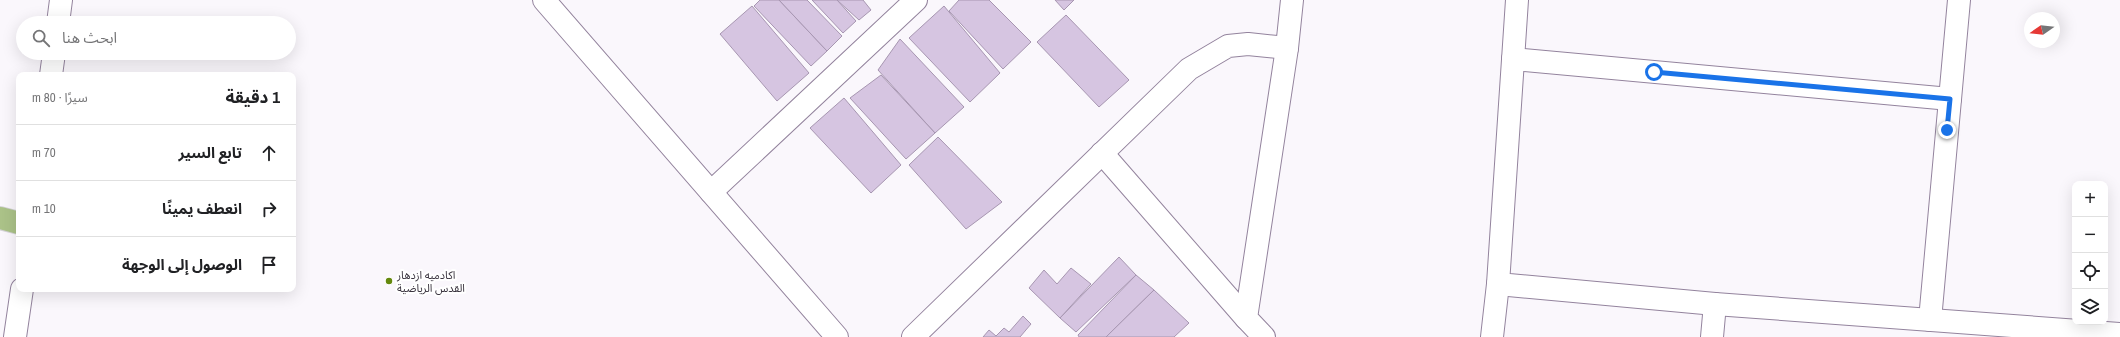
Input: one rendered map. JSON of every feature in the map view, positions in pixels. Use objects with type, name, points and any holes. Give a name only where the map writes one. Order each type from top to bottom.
[{"type":"highway","points":[[0,218],[16,222]]},
{"type":"street","points":[[59,16],[61,0]]},
{"type":"street","points":[[544,0],[837,337]]},
{"type":"street","points":[[1246,318],[1287,48],[1292,0]]},
{"type":"street","points":[[1492,337],[1498,284],[1518,0]]},
{"type":"street","points":[[1930,320],[1959,0]]},
{"type":"street","points":[[711,192],[913,1]]},
{"type":"street","points":[[913,337],[1189,69],[1228,46],[1248,44],[1287,48]]},
{"type":"street","points":[[1513,59],[1950,99]]},
{"type":"street","points":[[51,72],[53,60]]},
{"type":"street","points":[[1102,153],[1264,337]]},
{"type":"street","points":[[1498,284],[1715,304],[2120,334]]},
{"type":"street","points":[[15,337],[22,292]]},
{"type":"street","points":[[1712,337],[1715,304]]},
{"type":"building","points":[[760,0],[779,0],[827,51],[811,66],[754,6]]},
{"type":"building","points":[[779,0],[807,0],[842,36],[827,51]]},
{"type":"building","points":[[812,0],[837,0],[856,21],[843,33]]},
{"type":"building","points":[[837,0],[863,0],[871,10],[859,20]]},
{"type":"building","points":[[959,0],[989,0],[1031,42],[1003,69],[949,11]]},
{"type":"building","points":[[1055,0],[1074,0],[1064,10]]},
{"type":"building","points":[[752,6],[809,73],[777,101],[720,34]]},
{"type":"building","points":[[944,6],[1000,73],[970,102],[909,38]]},
{"type":"building","points":[[1066,15],[1129,80],[1099,107],[1037,42]]},
{"type":"building","points":[[900,39],[964,107],[935,133],[878,70]]},
{"type":"building","points":[[881,75],[935,133],[906,159],[850,98]]},
{"type":"building","points":[[844,98],[901,165],[871,193],[810,128]]},
{"type":"building","points":[[938,137],[1002,202],[966,229],[909,165]]},
{"type":"building","points":[[1119,257],[1136,275],[1076,332],[1060,318]]},
{"type":"building","points":[[1071,268],[1091,284],[1060,318],[1029,288],[1044,270],[1057,284]]},
{"type":"building","points":[[1136,275],[1154,290],[1106,337],[1079,337],[1078,335]]},
{"type":"building","points":[[1154,290],[1189,323],[1174,337],[1106,337]]},
{"type":"building","points":[[1023,316],[1031,324],[1020,337],[983,337],[989,330],[996,336],[1004,328],[1009,332]]},
{"type":"place","name":"اكادميه ازدهار القدس الرياضية","points":[[389,281]]},
{"type":"route","points":[[1654,72],[1950,99],[1947,130]]}]
